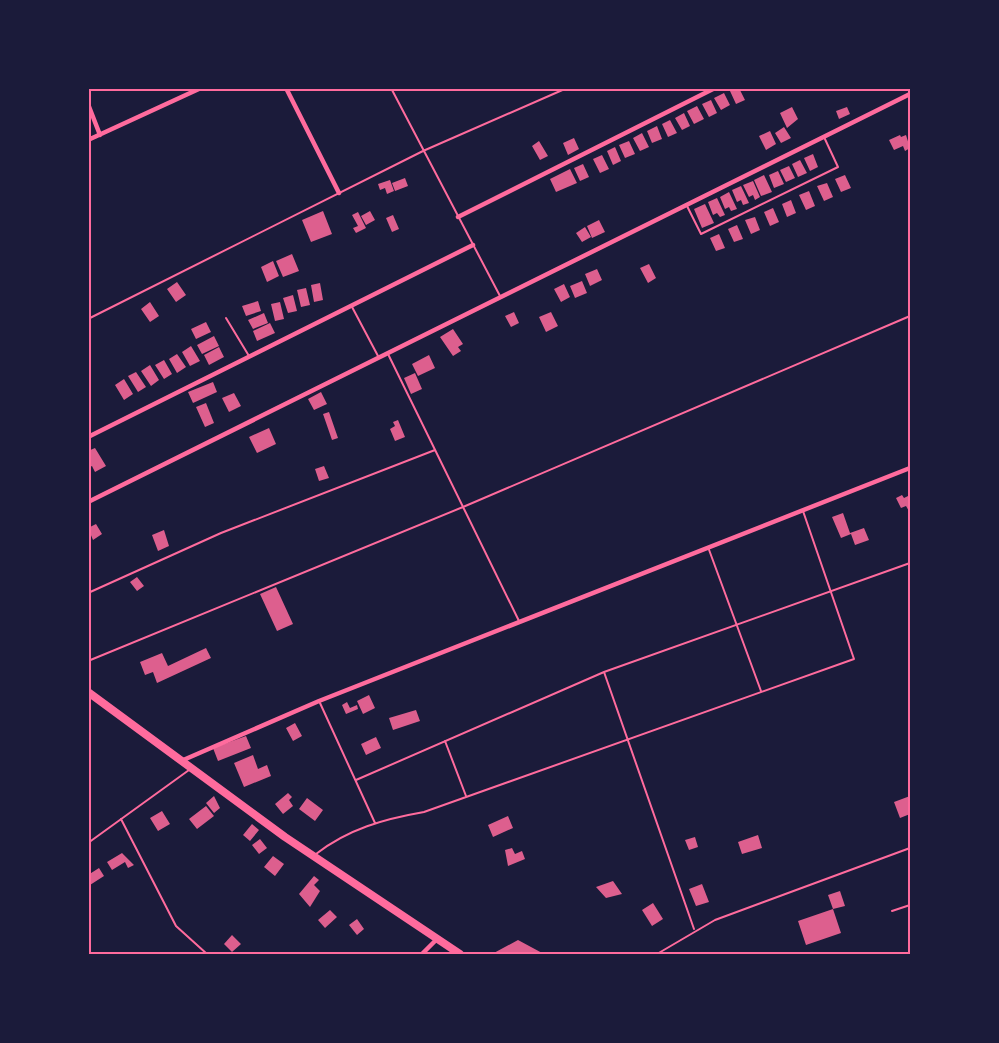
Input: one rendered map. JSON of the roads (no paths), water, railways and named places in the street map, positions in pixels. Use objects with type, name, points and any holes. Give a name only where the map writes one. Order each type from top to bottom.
[{"type":"main road","points":[[88,692],[313,856],[460,954]]},
{"type":"street","points":[[88,140],[201,88]]},
{"type":"street","points":[[286,88],[339,193]]},
{"type":"street","points":[[458,217],[715,88]]},
{"type":"street","points":[[88,502],[910,94]]},
{"type":"street","points":[[88,104],[100,135]]},
{"type":"street","points":[[88,437],[473,245]]},
{"type":"street","points":[[181,761],[319,701],[910,468]]},
{"type":"street","points":[[422,954],[436,939]]},
{"type":"lane","points":[[391,88],[501,297]]},
{"type":"lane","points":[[88,319],[423,151],[567,88]]},
{"type":"lane","points":[[687,206],[701,234],[838,167],[824,137]]},
{"type":"lane","points":[[351,305],[378,357]]},
{"type":"lane","points":[[88,661],[463,507],[910,316]]},
{"type":"lane","points":[[226,318],[249,356]]},
{"type":"lane","points":[[387,352],[519,621]]},
{"type":"lane","points":[[88,593],[221,533],[435,450]]},
{"type":"lane","points":[[313,856],[342,835],[375,823],[424,812],[854,659],[803,511]]},
{"type":"lane","points":[[708,547],[761,691]]},
{"type":"lane","points":[[356,780],[604,672],[910,563]]},
{"type":"lane","points":[[604,672],[694,930]]},
{"type":"lane","points":[[319,701],[375,823]]},
{"type":"lane","points":[[445,741],[466,796]]},
{"type":"lane","points":[[88,843],[191,768]]},
{"type":"lane","points":[[121,819],[176,926],[207,954]]},
{"type":"lane","points":[[657,954],[694,930],[715,920],[910,848]]},
{"type":"lane","points":[[892,911],[910,905]]}]
